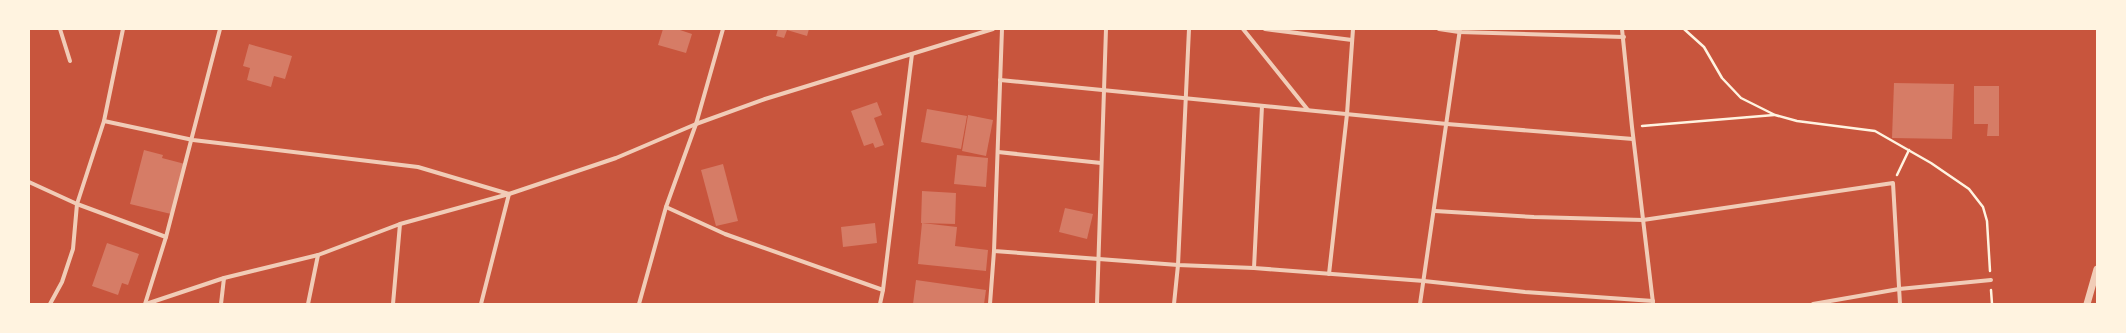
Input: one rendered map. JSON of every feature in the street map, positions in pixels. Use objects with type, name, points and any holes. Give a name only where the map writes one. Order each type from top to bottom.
[{"type":"street","points":[[60,29],[70,61]]},
{"type":"street","points":[[50,304],[62,282],[73,249],[77,204],[104,121],[123,29]]},
{"type":"street","points":[[145,304],[166,237],[193,140],[220,29]]},
{"type":"street","points":[[639,304],[666,207],[696,124],[723,29]]},
{"type":"street","points":[[145,304],[224,278],[318,255],[400,224],[509,194],[616,158],[696,124],[765,99],[993,29]]},
{"type":"street","points":[[990,304],[994,251],[1002,29]]},
{"type":"street","points":[[1096,304],[1106,29]]},
{"type":"street","points":[[1174,304],[1178,265],[1189,29]]},
{"type":"street","points":[[1243,29],[1308,110]]},
{"type":"street","points":[[1265,29],[1283,30],[1352,40]]},
{"type":"street","points":[[1329,274],[1347,114],[1353,29]]},
{"type":"street","points":[[1439,29],[1624,37]]},
{"type":"street","points":[[994,251],[1424,281],[1525,292],[1653,303],[1633,139],[1622,29]]},
{"type":"street","points":[[1420,304],[1435,211],[1460,30]]},
{"type":"street","points":[[880,304],[912,54]]},
{"type":"street","points":[[1000,80],[1447,124],[1633,139]]},
{"type":"street","points":[[1254,268],[1262,106]]},
{"type":"street","points":[[104,121],[193,140],[418,167],[509,194]]},
{"type":"street","points":[[998,152],[1101,163]]},
{"type":"street","points":[[29,182],[77,204],[166,237]]},
{"type":"street","points":[[1435,211],[1534,217],[1643,220],[1893,183],[1900,304]]},
{"type":"street","points":[[481,304],[509,194]]},
{"type":"street","points":[[666,207],[725,234],[883,290]]},
{"type":"street","points":[[393,304],[400,224]]},
{"type":"street","points":[[308,304],[318,255]]},
{"type":"street","points":[[2088,304],[2097,269]]},
{"type":"street","points":[[222,304],[224,278]]},
{"type":"street","points":[[1813,304],[1899,289],[1991,280]]},
{"type":"path","points":[[1684,29],[1704,47],[1722,78],[1741,98],[1775,115],[1817,124],[1875,131],[1909,150],[1969,189],[1983,207],[1987,221],[1992,304]]},
{"type":"path","points":[[1632,127],[1775,115]]},
{"type":"path","points":[[1893,183],[1909,150]]},
{"type":"building","points":[[663,29],[677,29],[692,34],[686,53],[658,45]]},
{"type":"building","points":[[778,29],[809,29],[807,36],[787,30],[784,38],[776,36]]},
{"type":"building","points":[[249,44],[292,56],[285,79],[274,76],[271,87],[247,80],[250,68],[243,66]]},
{"type":"building","points":[[1894,83],[1954,84],[1952,139],[1892,138]]},
{"type":"building","points":[[1974,86],[1999,86],[1999,136],[1987,136],[1988,124],[1974,124]]},
{"type":"building","points":[[877,102],[882,115],[874,118],[884,145],[875,148],[873,143],[864,146],[851,111]]},
{"type":"building","points":[[927,109],[967,116],[961,149],[921,142]]},
{"type":"building","points":[[968,115],[993,120],[986,156],[962,151]]},
{"type":"building","points":[[144,150],[163,155],[162,158],[185,164],[171,214],[130,204]]},
{"type":"building","points":[[957,155],[988,158],[986,187],[954,184]]},
{"type":"building","points":[[723,164],[738,221],[716,226],[701,170]]},
{"type":"building","points":[[922,191],[956,193],[955,224],[921,223]]},
{"type":"building","points":[[1065,208],[1093,214],[1087,239],[1059,232]]},
{"type":"building","points":[[875,223],[877,243],[843,247],[841,227]]},
{"type":"building","points":[[922,223],[957,227],[955,246],[988,250],[986,271],[918,264]]},
{"type":"building","points":[[107,243],[139,254],[128,285],[122,283],[118,295],[92,286]]},
{"type":"building","points":[[916,280],[986,290],[984,304],[913,304]]}]
